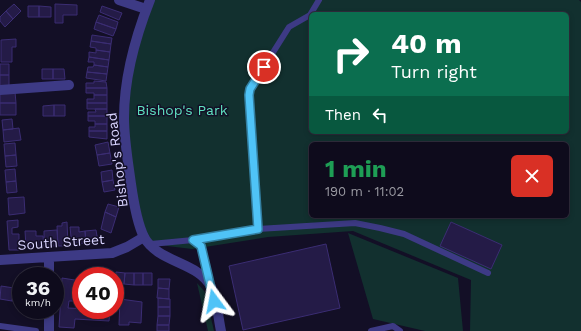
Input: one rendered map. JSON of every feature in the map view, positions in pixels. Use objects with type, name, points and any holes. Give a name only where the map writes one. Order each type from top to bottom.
[{"type":"street","points":[[119,0],[148,5]]},
{"type":"street","name":"Bishop's Road","points":[[147,241],[134,201],[124,119],[126,84],[132,54],[148,5]]},
{"type":"street","points":[[0,90],[69,85]]},
{"type":"street","points":[[147,241],[164,256],[200,274],[211,287],[221,331]]},
{"type":"street","name":"South Street","points":[[0,260],[112,253],[147,241]]},
{"type":"street","points":[[49,258],[49,267]]},
{"type":"street","points":[[49,319],[49,331]]},
{"type":"lane","points":[[312,12],[319,0]]},
{"type":"lane","points":[[258,229],[249,109],[250,89],[289,27],[309,16]]},
{"type":"lane","points":[[147,241],[193,240],[258,229],[354,223],[404,234],[488,273]]},
{"type":"lane","points":[[193,240],[201,246],[211,287]]},
{"type":"lane","points":[[0,326],[36,331]]},
{"type":"lane","points":[[372,331],[392,326],[400,331]]},
{"type":"green space","name":"Bishop's Park","points":[[151,0],[579,0],[581,2],[581,331],[470,331],[471,280],[353,231],[268,237],[192,249],[151,244],[144,237],[130,178],[126,84]]},
{"type":"green space","points":[[348,233],[458,278],[463,331],[425,331],[373,319]]},
{"type":"green space","points":[[197,283],[205,292],[214,331],[208,331]]},
{"type":"building","points":[[14,4],[21,11],[13,19],[6,11]]},
{"type":"building","points":[[55,4],[77,5],[77,15],[63,15],[63,23],[55,23]]},
{"type":"building","points":[[28,6],[39,6],[39,17],[28,17]]},
{"type":"building","points":[[39,6],[51,7],[51,17],[39,17]]},
{"type":"building","points":[[102,6],[122,13],[119,20],[100,12]]},
{"type":"building","points":[[6,11],[13,19],[5,27],[0,21],[0,17]]},
{"type":"building","points":[[99,15],[118,22],[116,29],[96,22]]},
{"type":"building","points":[[96,22],[116,29],[113,36],[94,29]]},
{"type":"building","points":[[92,35],[112,38],[111,44],[91,41]]},
{"type":"building","points":[[16,39],[16,47],[12,47],[12,62],[1,62],[1,40]]},
{"type":"building","points":[[91,41],[111,44],[110,52],[96,50],[96,48],[90,47]]},
{"type":"building","points":[[96,50],[110,52],[109,60],[89,57],[89,52],[96,53]]},
{"type":"building","points":[[89,57],[109,60],[108,67],[94,65],[94,62],[88,62]]},
{"type":"building","points":[[0,64],[9,64],[9,75],[0,75]]},
{"type":"building","points":[[94,65],[108,67],[107,74],[87,72],[88,67],[93,67]]},
{"type":"building","points":[[42,69],[53,69],[53,79],[42,79]]},
{"type":"building","points":[[53,69],[64,69],[65,79],[53,79]]},
{"type":"building","points":[[87,72],[107,74],[106,81],[86,78]]},
{"type":"building","points":[[0,75],[9,75],[9,86],[0,86]]},
{"type":"building","points":[[94,81],[106,82],[107,88],[86,88],[86,83],[94,83]]},
{"type":"building","points":[[86,88],[107,88],[107,95],[94,95],[94,93],[86,93]]},
{"type":"building","points":[[15,92],[16,103],[0,103],[0,93]]},
{"type":"building","points":[[94,95],[107,95],[107,103],[87,103],[87,99],[94,99]]},
{"type":"building","points":[[0,103],[16,103],[16,115],[0,115]]},
{"type":"building","points":[[87,103],[107,103],[107,109],[87,109]]},
{"type":"building","points":[[54,105],[65,105],[65,116],[54,116]]},
{"type":"building","points":[[54,105],[54,116],[43,116],[43,106]]},
{"type":"building","points":[[95,109],[107,109],[107,116],[88,116],[88,112],[96,112]]},
{"type":"building","points":[[88,116],[107,116],[107,124],[95,124],[95,121],[88,121]]},
{"type":"building","points":[[12,119],[13,129],[3,130],[2,120]]},
{"type":"building","points":[[95,124],[107,124],[107,131],[89,131],[89,127],[95,127]]},
{"type":"building","points":[[19,128],[21,140],[4,142],[3,130]]},
{"type":"building","points":[[89,131],[107,131],[107,139],[89,137]]},
{"type":"building","points":[[108,142],[110,153],[97,155],[95,145]]},
{"type":"building","points":[[15,143],[16,155],[5,156],[4,144]]},
{"type":"building","points":[[110,153],[112,164],[99,166],[97,155]]},
{"type":"building","points":[[16,155],[17,166],[6,167],[5,156]]},
{"type":"building","points":[[15,169],[16,181],[6,182],[5,170]]},
{"type":"building","points":[[112,170],[113,180],[102,182],[101,172]]},
{"type":"building","points":[[113,180],[115,190],[104,192],[102,182]]},
{"type":"building","points":[[16,181],[17,192],[7,193],[6,182]]},
{"type":"building","points":[[24,197],[25,213],[9,215],[8,198]]},
{"type":"building","points":[[108,204],[119,207],[116,217],[105,212]]},
{"type":"building","points":[[105,212],[116,217],[111,233],[101,229]]},
{"type":"building","points":[[18,220],[18,227],[12,228],[12,234],[19,234],[19,250],[9,250],[7,221]]},
{"type":"building","points":[[67,222],[68,246],[58,246],[57,226],[62,226],[62,223]]},
{"type":"building","points":[[451,222],[502,245],[491,269],[440,246]]},
{"type":"building","points":[[70,227],[79,227],[79,232],[85,231],[86,243],[76,244],[76,237],[71,237]]},
{"type":"building","points":[[57,230],[58,246],[44,246],[44,231]]},
{"type":"building","points":[[96,230],[98,242],[86,243],[85,231]]},
{"type":"building","points":[[25,231],[36,231],[36,236],[43,236],[44,246],[26,247]]},
{"type":"building","points":[[326,244],[340,308],[243,330],[229,266]]},
{"type":"building","points":[[125,273],[134,273],[134,285],[124,284]]},
{"type":"building","points":[[134,273],[143,273],[143,285],[134,285]]},
{"type":"building","points":[[143,273],[152,273],[152,285],[143,285]]},
{"type":"building","points":[[64,278],[72,280],[72,301],[69,301],[68,308],[72,308],[72,319],[75,319],[74,328],[59,327],[59,319],[64,319]]},
{"type":"building","points":[[158,279],[170,279],[169,289],[158,288]]},
{"type":"building","points":[[1,286],[12,288],[12,301],[0,299]]},
{"type":"building","points":[[158,288],[169,289],[169,299],[157,298]]},
{"type":"building","points":[[158,298],[170,299],[170,307],[158,307]]},
{"type":"building","points":[[124,300],[142,302],[141,323],[129,322],[129,325],[119,325],[119,319],[124,319]]},
{"type":"building","points":[[158,307],[170,307],[170,316],[158,316]]},
{"type":"building","points":[[158,316],[170,316],[169,325],[157,325]]},
{"type":"building","points":[[75,319],[109,319],[109,321]]},
{"type":"building","points":[[157,325],[169,325],[169,331],[157,331]]},
{"type":"route","points":[[214,301],[201,246],[193,240],[258,229],[249,95],[250,89],[264,67]]}]
